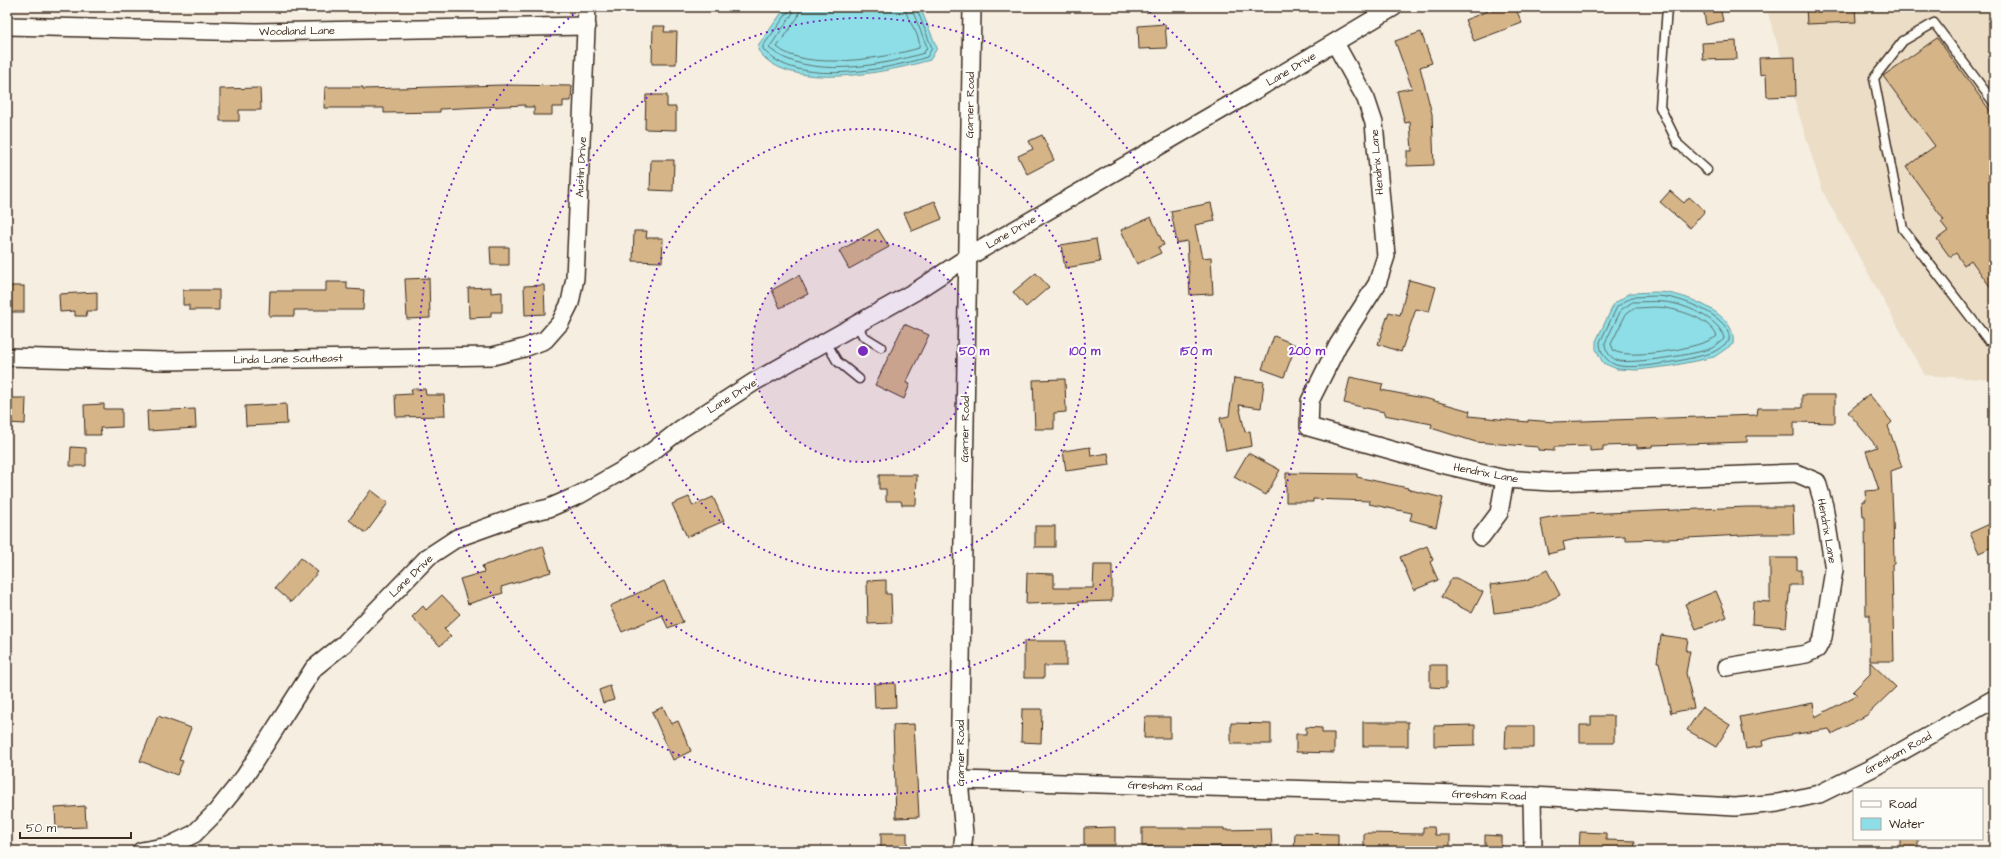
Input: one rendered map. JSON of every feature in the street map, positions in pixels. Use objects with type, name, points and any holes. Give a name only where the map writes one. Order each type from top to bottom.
[{"type":"street","name":"Austin Drive","points":[[560,323],[570,303],[575,278],[587,7]]},
{"type":"street","name":"Garner Road","points":[[962,851],[964,834],[959,780],[972,7]]},
{"type":"street","name":"Lane Drive","points":[[141,851],[169,846],[194,834],[217,811],[245,776],[314,668],[345,642],[428,557],[457,538],[527,513],[549,508],[579,495],[643,458],[681,429],[754,382],[916,292],[968,257],[1394,7]]},
{"type":"street","name":"Woodland Lane","points":[[7,26],[256,32],[587,26]]},
{"type":"street","name":"Hendrix Lane","points":[[1334,43],[1366,99],[1374,122],[1386,256],[1377,284],[1338,346],[1310,401],[1309,427],[1506,479],[1551,482],[1796,473],[1817,482],[1824,506],[1834,570],[1823,637],[1817,649],[1806,654],[1728,667]]},
{"type":"street","name":"Linda Lane Southeast","points":[[7,357],[164,360],[493,356],[524,348],[545,340],[560,323]]},
{"type":"street","points":[[1481,537],[1499,513],[1506,479]]},
{"type":"street","name":"Gresham Road","points":[[959,780],[1532,796],[1735,807],[1778,803],[1819,794],[1874,767],[1994,699]]},
{"type":"street","points":[[1532,796],[1533,851]]},
{"type":"lane","points":[[1666,7],[1660,107],[1678,144],[1707,170]]},
{"type":"lane","points":[[1994,103],[1934,23],[1903,41],[1874,78],[1903,229],[1988,340],[1994,341]]},
{"type":"lane","points":[[857,324],[863,336],[881,347]]},
{"type":"lane","points":[[826,342],[837,361],[859,379]]},
{"type":"shaded area","points":[[1766,7],[1994,7],[1994,380],[1925,375],[1823,192]]},
{"type":"water","points":[[786,7],[920,7],[937,48],[930,60],[865,74],[814,76],[791,72],[772,64],[758,50],[759,44]]},
{"type":"water","points":[[1630,293],[1668,293],[1700,303],[1721,316],[1728,324],[1733,334],[1733,344],[1714,357],[1671,366],[1637,370],[1617,369],[1603,363],[1596,349],[1596,341],[1614,304]]},
{"type":"building","points":[[1498,7],[1515,7],[1522,23],[1474,41],[1465,20]]},
{"type":"building","points":[[1703,7],[1720,7],[1723,21],[1706,25]]},
{"type":"building","points":[[1806,7],[1855,7],[1856,22],[1807,24]]},
{"type":"building","points":[[1165,24],[1167,48],[1139,49],[1138,26]]},
{"type":"building","points":[[653,26],[665,26],[664,32],[677,32],[676,64],[652,64]]},
{"type":"building","points":[[1421,32],[1432,63],[1420,67],[1432,114],[1434,165],[1407,166],[1407,151],[1412,151],[1410,122],[1405,123],[1397,91],[1412,88],[1395,41]]},
{"type":"building","points":[[1937,38],[1994,116],[1994,292],[1971,260],[1964,265],[1956,253],[1950,257],[1937,239],[1948,231],[1941,222],[1944,220],[1906,167],[1935,146],[1883,76]]},
{"type":"building","points":[[1736,41],[1737,59],[1703,60],[1702,43]]},
{"type":"building","points":[[1795,57],[1796,96],[1767,97],[1766,74],[1760,75],[1759,58]]},
{"type":"building","points":[[504,85],[572,86],[571,101],[563,101],[563,107],[552,107],[552,115],[534,115],[534,107],[525,107],[525,105],[440,109],[440,112],[384,113],[384,108],[324,108],[325,87],[363,87],[363,89]]},
{"type":"building","points":[[260,88],[261,110],[239,110],[239,121],[220,121],[220,89]]},
{"type":"building","points":[[646,95],[667,95],[667,107],[676,107],[676,130],[645,129]]},
{"type":"building","points":[[1042,135],[1054,160],[1027,174],[1018,156],[1033,149],[1029,141]]},
{"type":"building","points":[[651,160],[674,160],[673,191],[650,190]]},
{"type":"building","points":[[1670,191],[1684,203],[1689,197],[1705,211],[1690,228],[1660,202]]},
{"type":"building","points":[[935,201],[942,219],[912,231],[904,213]]},
{"type":"building","points":[[1211,203],[1215,221],[1195,225],[1202,258],[1211,257],[1213,294],[1190,295],[1187,241],[1177,243],[1171,211]]},
{"type":"building","points":[[1151,217],[1164,245],[1158,247],[1161,253],[1137,264],[1121,230]]},
{"type":"building","points":[[878,229],[889,247],[849,269],[839,251]]},
{"type":"building","points":[[634,231],[647,231],[646,238],[663,238],[662,262],[633,261]]},
{"type":"building","points":[[1096,239],[1100,262],[1065,268],[1061,245]]},
{"type":"building","points":[[490,247],[509,247],[509,265],[491,265]]},
{"type":"building","points":[[1036,273],[1049,287],[1026,307],[1013,292]]},
{"type":"building","points":[[799,275],[808,294],[780,308],[772,290]]},
{"type":"building","points":[[429,278],[430,318],[407,319],[405,279]]},
{"type":"building","points":[[1409,280],[1436,287],[1429,312],[1416,309],[1401,352],[1378,344],[1389,312],[1400,315]]},
{"type":"building","points":[[326,282],[347,282],[347,289],[364,290],[363,310],[294,310],[294,316],[269,316],[270,291],[326,291]]},
{"type":"building","points":[[544,285],[545,314],[525,315],[524,286]]},
{"type":"building","points":[[7,286],[24,286],[24,312],[7,312]]},
{"type":"building","points":[[491,287],[491,293],[502,292],[502,312],[491,312],[491,317],[469,318],[468,288]]},
{"type":"building","points":[[183,290],[219,290],[219,310],[189,310],[189,305],[183,305]]},
{"type":"building","points":[[97,292],[97,311],[86,311],[87,316],[75,316],[75,311],[60,312],[59,294]]},
{"type":"building","points":[[904,324],[929,335],[906,383],[910,384],[904,399],[875,385]]},
{"type":"building","points":[[1274,336],[1296,345],[1284,377],[1262,369]]},
{"type":"building","points":[[1350,377],[1383,384],[1381,390],[1428,399],[1470,411],[1469,416],[1528,422],[1528,420],[1554,422],[1757,415],[1758,408],[1802,408],[1802,395],[1835,395],[1835,423],[1794,422],[1794,436],[1747,436],[1747,442],[1652,445],[1652,447],[1637,448],[1637,445],[1603,446],[1603,450],[1590,451],[1590,446],[1554,447],[1554,451],[1538,450],[1538,447],[1476,442],[1431,428],[1432,424],[1384,415],[1384,412],[1344,403]]},
{"type":"building","points":[[1234,378],[1264,382],[1261,408],[1239,405],[1245,432],[1250,431],[1252,446],[1226,451],[1220,418],[1229,416]]},
{"type":"building","points":[[1065,379],[1066,412],[1054,413],[1054,429],[1035,429],[1033,380]]},
{"type":"building","points":[[411,389],[425,389],[426,395],[444,395],[445,416],[396,417],[395,395],[412,394]]},
{"type":"building","points":[[1869,394],[1892,422],[1888,426],[1902,467],[1891,471],[1894,564],[1892,564],[1894,661],[1870,661],[1870,615],[1866,615],[1865,517],[1863,517],[1862,501],[1866,501],[1865,491],[1879,490],[1866,451],[1877,447],[1848,412]]},
{"type":"building","points":[[7,398],[26,398],[25,424],[7,423]]},
{"type":"building","points":[[104,404],[104,409],[122,409],[122,427],[100,428],[101,435],[85,435],[84,405]]},
{"type":"building","points":[[286,404],[287,424],[246,426],[245,406]]},
{"type":"building","points":[[195,409],[196,428],[148,431],[147,411]]},
{"type":"building","points":[[71,447],[86,448],[86,466],[70,466]]},
{"type":"building","points":[[1090,447],[1091,456],[1108,453],[1110,465],[1066,471],[1063,451]]},
{"type":"building","points":[[1248,453],[1280,470],[1266,495],[1234,477]]},
{"type":"building","points":[[1286,473],[1357,474],[1357,477],[1408,488],[1407,489],[1443,498],[1436,527],[1410,520],[1412,513],[1369,504],[1370,501],[1313,499],[1313,502],[1286,502]]},
{"type":"building","points":[[879,475],[917,475],[916,505],[902,505],[901,501],[886,501],[886,489],[879,489]]},
{"type":"building","points":[[371,490],[388,503],[366,533],[349,520]]},
{"type":"building","points":[[689,497],[693,506],[713,497],[724,521],[687,537],[672,504]]},
{"type":"building","points":[[1747,507],[1793,507],[1794,534],[1625,540],[1625,536],[1581,538],[1563,542],[1565,550],[1548,554],[1540,519],[1561,515]]},
{"type":"building","points":[[1994,522],[1994,546],[1979,553],[1970,533]]},
{"type":"building","points":[[1035,526],[1055,526],[1055,547],[1035,547]]},
{"type":"building","points":[[543,546],[551,572],[501,587],[503,593],[468,604],[460,579],[484,572],[482,566]]},
{"type":"building","points":[[1427,546],[1433,560],[1430,562],[1438,580],[1414,590],[1400,557]]},
{"type":"building","points":[[301,558],[318,572],[291,602],[275,588]]},
{"type":"building","points":[[1770,558],[1797,558],[1797,570],[1801,570],[1801,585],[1790,585],[1786,627],[1752,624],[1753,601],[1770,602]]},
{"type":"building","points":[[1094,565],[1112,565],[1112,601],[1026,604],[1027,573],[1054,574],[1054,588],[1093,588]]},
{"type":"building","points":[[1547,570],[1560,595],[1534,608],[1494,613],[1490,585],[1527,580]]},
{"type":"building","points":[[1452,578],[1456,578],[1483,592],[1472,613],[1441,597]]},
{"type":"building","points":[[886,580],[886,594],[891,594],[892,623],[868,624],[867,581]]},
{"type":"building","points":[[664,581],[683,622],[668,628],[662,615],[622,632],[610,606]]},
{"type":"building","points":[[1716,591],[1727,617],[1696,629],[1685,604]]},
{"type":"building","points":[[442,595],[460,614],[444,629],[451,636],[440,646],[412,617],[423,606],[426,610]]},
{"type":"building","points":[[1661,635],[1688,639],[1686,651],[1690,651],[1686,673],[1694,708],[1671,713],[1659,662],[1657,662]]},
{"type":"building","points":[[1024,641],[1066,641],[1066,666],[1044,666],[1044,678],[1024,678]]},
{"type":"building","points":[[1870,662],[1896,687],[1867,715],[1832,734],[1829,729],[1777,737],[1762,741],[1763,746],[1746,749],[1740,717],[1813,703],[1815,717],[1857,695],[1853,691],[1870,674]]},
{"type":"building","points":[[1430,665],[1446,665],[1446,688],[1430,687]]},
{"type":"building","points":[[895,683],[896,707],[875,708],[874,684]]},
{"type":"building","points":[[610,686],[614,700],[603,703],[599,690]]},
{"type":"building","points":[[663,707],[671,724],[678,721],[691,751],[673,760],[652,712]]},
{"type":"building","points":[[1702,707],[1730,725],[1716,747],[1687,730]]},
{"type":"building","points":[[1022,709],[1042,709],[1041,743],[1021,742]]},
{"type":"building","points":[[158,716],[191,728],[179,760],[183,761],[177,775],[140,761]]},
{"type":"building","points":[[1591,716],[1614,716],[1614,743],[1580,743],[1580,725],[1591,725]]},
{"type":"building","points":[[1145,717],[1170,717],[1170,738],[1144,738]]},
{"type":"building","points":[[1363,722],[1408,722],[1408,746],[1363,746]]},
{"type":"building","points":[[1231,723],[1271,724],[1271,744],[1231,744]]},
{"type":"building","points":[[914,724],[919,817],[896,818],[893,725]]},
{"type":"building","points":[[1475,725],[1475,745],[1434,746],[1434,726]]},
{"type":"building","points":[[1506,726],[1534,726],[1534,748],[1505,748]]},
{"type":"building","points":[[1306,727],[1322,728],[1322,733],[1334,733],[1334,753],[1296,752],[1296,734],[1306,734]]},
{"type":"building","points":[[85,806],[86,827],[56,828],[55,808]]},
{"type":"building","points":[[1115,827],[1115,845],[1084,845],[1084,828]]},
{"type":"building","points":[[1423,827],[1434,827],[1435,835],[1450,835],[1450,850],[1364,851],[1364,833],[1423,834]]},
{"type":"building","points":[[1142,828],[1224,828],[1224,830],[1271,829],[1272,847],[1142,846]]},
{"type":"building","points":[[1580,832],[1606,833],[1606,840],[1635,841],[1634,851],[1579,851]]},
{"type":"building","points":[[881,833],[907,833],[907,851],[881,851]]},
{"type":"building","points":[[1295,833],[1338,834],[1338,849],[1294,851]]},
{"type":"building","points":[[1485,835],[1501,836],[1501,851],[1485,851]]},
{"type":"building","points":[[1900,840],[1918,840],[1918,851],[1900,851]]}]
